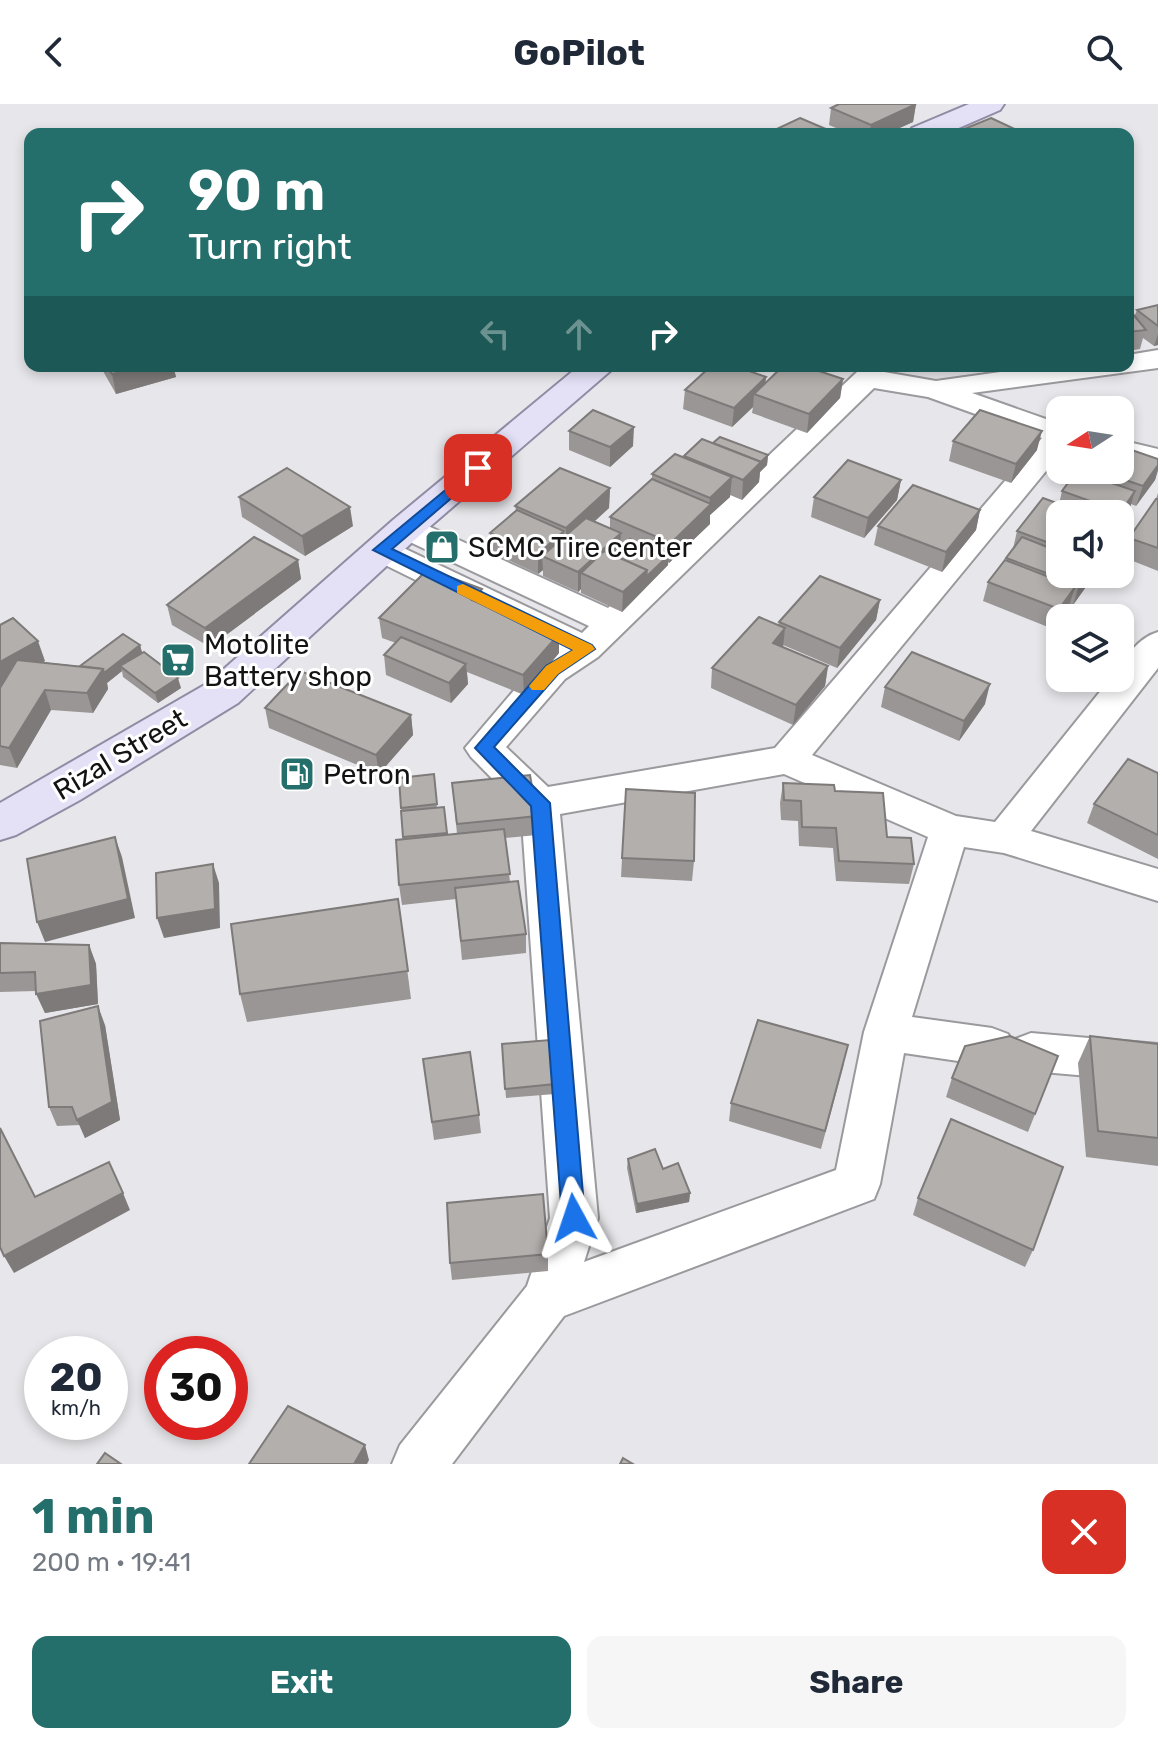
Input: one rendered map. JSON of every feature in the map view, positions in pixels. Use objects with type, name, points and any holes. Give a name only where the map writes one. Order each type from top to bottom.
[{"type":"main road","points":[[936,128],[991,104]]},
{"type":"main road","name":"Rizal Street","points":[[0,823],[64,789],[223,693],[394,539],[592,372]]},
{"type":"street","points":[[1134,363],[1158,359]]},
{"type":"street","points":[[934,389],[1063,372]]},
{"type":"street","points":[[419,1464],[547,1299],[574,1218],[540,803],[484,748],[552,670],[600,637],[867,378],[934,389],[1046,429]]},
{"type":"street","points":[[787,760],[1046,451]]},
{"type":"street","points":[[1134,452],[1158,458]]},
{"type":"street","points":[[394,539],[600,637]]},
{"type":"street","points":[[1004,838],[1158,644]]},
{"type":"street","points":[[540,803],[787,760],[950,830],[1004,838],[1158,885]]},
{"type":"street","points":[[547,1299],[857,1184],[886,1032],[950,830]]},
{"type":"street","points":[[886,1032],[1012,1050],[1158,1063]]},
{"type":"building","points":[[839,104],[916,104],[871,125],[831,108]]},
{"type":"building","points":[[800,118],[823,128],[779,128]]},
{"type":"building","points":[[991,118],[1013,128],[967,128]]},
{"type":"building","points":[[1158,305],[1158,326],[1137,310]]},
{"type":"building","points":[[1134,315],[1146,330],[1134,331]]},
{"type":"building","points":[[704,372],[752,372],[766,377],[734,408],[685,390]]},
{"type":"building","points":[[777,372],[822,372],[843,379],[809,414],[754,394]]},
{"type":"building","points":[[593,410],[634,427],[610,447],[569,431]]},
{"type":"building","points":[[980,410],[1042,431],[1016,464],[953,441]]},
{"type":"building","points":[[720,437],[768,455],[761,462],[713,443]]},
{"type":"building","points":[[702,439],[761,462],[743,480],[684,456]]},
{"type":"building","points":[[1134,451],[1158,459],[1158,465],[1143,486],[1134,483]]},
{"type":"building","points":[[675,454],[732,477],[710,498],[652,474]]},
{"type":"building","points":[[848,460],[901,480],[868,518],[814,497]]},
{"type":"building","points":[[287,468],[350,507],[302,536],[239,497]]},
{"type":"building","points":[[560,468],[610,488],[566,528],[515,506]]},
{"type":"building","points":[[652,479],[711,504],[671,543],[610,517]]},
{"type":"building","points":[[1067,484],[1115,484],[1135,491],[1129,500],[1087,500],[1062,491]]},
{"type":"building","points":[[913,485],[980,510],[946,552],[878,526]]},
{"type":"building","points":[[1043,498],[1048,500],[1046,542],[1017,531]]},
{"type":"building","points":[[1158,499],[1158,548],[1134,540],[1134,531]]},
{"type":"building","points":[[517,510],[564,531],[538,554],[490,533]]},
{"type":"building","points":[[586,518],[621,533],[578,572],[542,556]]},
{"type":"building","points":[[254,537],[298,560],[205,628],[167,605]]},
{"type":"building","points":[[1022,537],[1046,546],[1046,573],[1006,558]]},
{"type":"building","points":[[630,539],[669,555],[646,577],[647,570],[613,555]]},
{"type":"building","points":[[604,551],[647,570],[623,592],[581,573]]},
{"type":"building","points":[[1005,560],[1046,576],[1046,588],[1074,588],[1063,604],[1046,604],[988,582]]},
{"type":"building","points":[[428,569],[482,589],[472,600],[559,634],[523,675],[379,618]]},
{"type":"building","points":[[820,576],[880,600],[840,648],[779,622]]},
{"type":"building","points":[[759,617],[785,628],[773,643],[828,666],[796,705],[712,668]]},
{"type":"building","points":[[13,618],[38,641],[0,662],[0,625]]},
{"type":"building","points":[[123,634],[140,645],[104,673],[103,669],[80,666]]},
{"type":"building","points":[[401,637],[466,664],[449,683],[384,655]]},
{"type":"building","points":[[144,652],[178,678],[155,693],[120,666]]},
{"type":"building","points":[[912,652],[990,684],[964,721],[885,687]]},
{"type":"building","points":[[17,660],[103,669],[87,693],[45,690],[9,748],[0,746],[0,688]]},
{"type":"building","points":[[300,671],[411,715],[376,755],[265,708]]},
{"type":"building","points":[[1128,759],[1158,773],[1158,835],[1094,804]]},
{"type":"building","points":[[434,774],[437,804],[401,808],[399,778]]},
{"type":"building","points":[[530,775],[537,816],[457,824],[452,783]]},
{"type":"building","points":[[783,783],[834,785],[835,791],[883,793],[887,837],[911,838],[914,864],[839,861],[836,828],[802,827],[801,801],[784,800]]},
{"type":"building","points":[[626,789],[695,793],[694,861],[622,858]]},
{"type":"building","points":[[444,807],[447,833],[403,837],[401,811]]},
{"type":"building","points":[[504,829],[510,874],[399,885],[396,840]]},
{"type":"building","points":[[115,837],[128,899],[37,922],[27,859]]},
{"type":"building","points":[[213,864],[215,909],[157,918],[156,873]]},
{"type":"building","points":[[518,881],[526,934],[461,941],[455,888]]},
{"type":"building","points":[[398,899],[408,971],[240,994],[231,924]]},
{"type":"building","points":[[0,943],[89,945],[91,985],[36,994],[35,972],[0,973]]},
{"type":"building","points":[[98,1006],[112,1102],[77,1120],[72,1107],[49,1107],[40,1021]]},
{"type":"building","points":[[758,1020],[848,1045],[825,1131],[731,1103]]},
{"type":"building","points":[[1010,1036],[1058,1056],[1035,1114],[952,1078],[965,1046]]},
{"type":"building","points":[[1090,1036],[1158,1044],[1158,1138],[1098,1131]]},
{"type":"building","points":[[550,1040],[555,1084],[505,1089],[502,1044]]},
{"type":"building","points":[[470,1052],[479,1115],[432,1122],[423,1059]]},
{"type":"building","points":[[951,1119],[1063,1167],[1033,1250],[918,1198]]},
{"type":"building","points":[[0,1128],[35,1197],[109,1162],[123,1193],[4,1256],[0,1247]]},
{"type":"building","points":[[655,1149],[663,1169],[678,1163],[690,1193],[637,1204],[628,1159]]},
{"type":"building","points":[[543,1194],[548,1254],[450,1263],[447,1203]]},
{"type":"building","points":[[288,1406],[365,1445],[354,1464],[249,1464]]},
{"type":"building","points":[[105,1453],[121,1464],[97,1464]]},
{"type":"slow traffic","points":[[463,589],[586,649],[552,670],[538,686]]},
{"type":"place","name":"SCMC Tire center","points":[[442,547]]},
{"type":"place","name":"Motolite Battery shop","points":[[178,660]]},
{"type":"place","name":"Petron","points":[[297,774]]},
{"type":"route","points":[[478,468],[381,550],[586,649],[552,670],[484,748],[540,803],[574,1218]]}]
